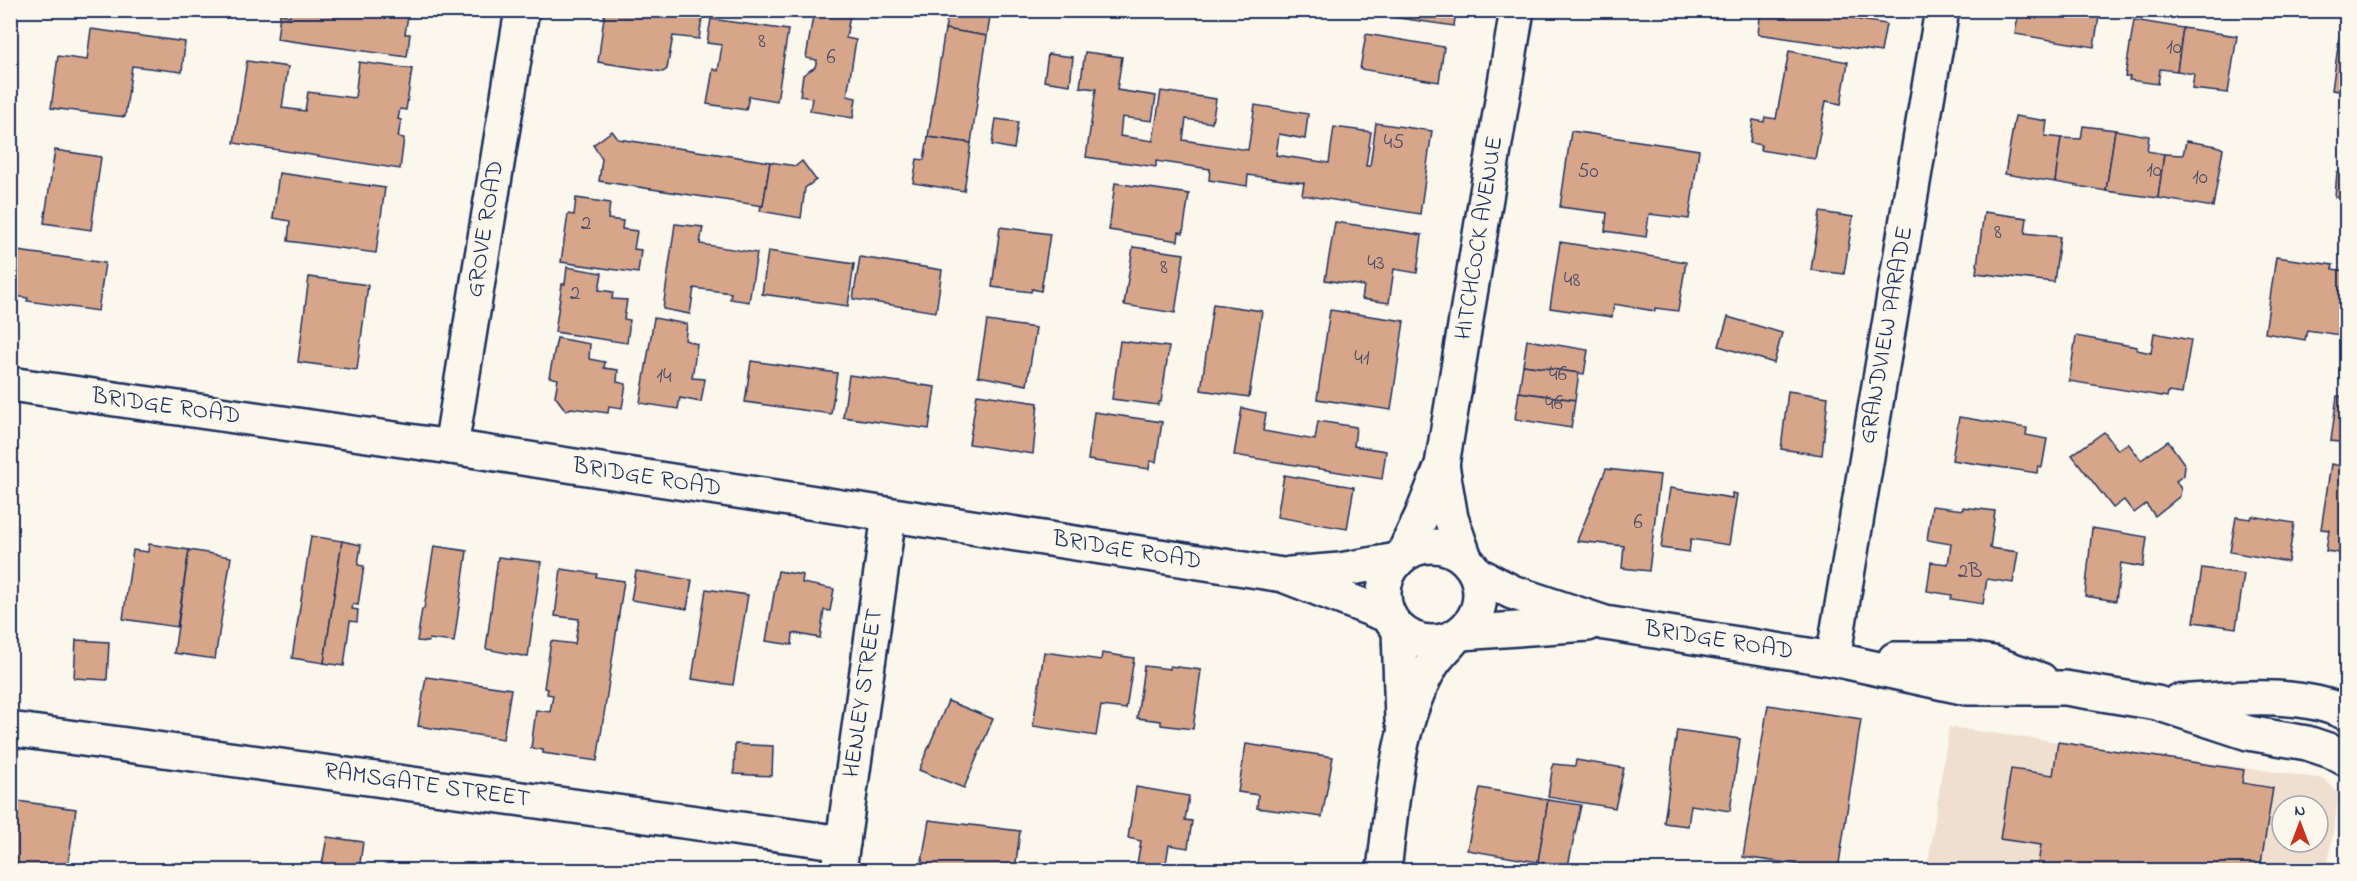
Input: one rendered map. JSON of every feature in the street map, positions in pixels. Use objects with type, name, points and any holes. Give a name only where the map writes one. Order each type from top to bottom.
[{"type":"street","name":"GROVE ROAD","points":[[451,447],[522,10]]},
{"type":"street","name":"HITCHCOCK AVENUE","points":[[1400,558],[1422,515],[1442,465],[1517,10]]},
{"type":"street","name":"GRANDVIEW PARADE","points":[[1833,659],[1942,10]]},
{"type":"street","name":"BRIDGE ROAD","points":[[10,384],[451,447],[1283,575],[1340,570],[1400,558]]},
{"type":"street","name":"HITCHCOCK AVENUE","points":[[1442,465],[1451,518],[1471,566]]},
{"type":"street","name":"HENLEY STREET","points":[[841,857],[889,515]]},
{"type":"street","points":[[1384,870],[1402,734],[1394,623],[1384,603],[1384,587],[1388,573],[1400,558],[1418,548],[1434,546],[1451,549],[1471,566],[1481,590],[1480,606],[1473,621],[1432,663],[1417,692],[1402,734]]},
{"type":"street","name":"BRIDGE ROAD","points":[[1471,566],[1512,592],[1605,623],[1833,659],[1968,659],[1993,663],[2065,688],[2157,703],[2248,733],[2307,743],[2346,759]]},
{"type":"street","name":"BRIDGE ROAD","points":[[1283,575],[1394,623]]},
{"type":"street","points":[[1394,623],[1412,638],[1426,642],[1441,642],[1458,635]]},
{"type":"street","name":"BRIDGE ROAD","points":[[1458,635],[1605,623]]},
{"type":"street","name":"BRIDGE ROAD","points":[[2157,703],[2248,698],[2302,701],[2346,713]]},
{"type":"street","name":"RAMSGATE STREET","points":[[10,729],[841,857]]},
{"type":"shaded area","points":[[1949,727],[2325,779],[2339,794],[2330,851],[2330,794],[2270,794],[2270,854],[2330,854],[2327,870],[1927,870]]},
{"type":"building","points":[[81,10],[124,10],[124,17]]},
{"type":"building","points":[[291,10],[319,10],[345,14],[346,10],[409,10],[405,34],[410,34],[407,57],[277,39],[280,14],[290,16]]},
{"type":"building","points":[[605,10],[659,10],[671,14],[672,10],[703,10],[699,39],[673,36],[667,69],[663,72],[598,62]]},
{"type":"building","points":[[814,10],[850,15],[846,38],[856,40],[847,96],[856,98],[853,118],[810,111],[812,98],[800,96],[803,75],[815,67],[817,60],[806,58]]},
{"type":"building","points":[[820,10],[882,10],[880,18],[851,12],[850,15]]},
{"type":"building","points":[[941,10],[991,10],[987,36],[945,29],[948,14],[940,13]]},
{"type":"building","points":[[1343,10],[1456,10],[1454,26]]},
{"type":"building","points":[[1761,10],[1856,10],[1855,19],[1886,24],[1881,52],[1758,34]]},
{"type":"building","points":[[2019,10],[2100,10],[2094,47],[2015,34]]},
{"type":"building","points":[[711,19],[788,30],[777,101],[749,96],[746,110],[707,104],[713,69],[718,71],[722,45],[707,43]]},
{"type":"building","points":[[2134,20],[2183,28],[2177,71],[2160,69],[2158,84],[2129,80],[2130,77],[2125,77]]},
{"type":"building","points":[[2183,28],[2237,36],[2228,93],[2192,89],[2194,74],[2177,71]]},
{"type":"building","points":[[91,29],[185,42],[182,72],[132,66],[125,117],[51,108],[58,56],[87,60]]},
{"type":"building","points":[[945,29],[987,36],[971,143],[928,137]]},
{"type":"building","points":[[1366,34],[1444,47],[1439,82],[1360,69]]},
{"type":"building","points":[[2339,39],[2346,40],[2346,92],[2332,90]]},
{"type":"building","points":[[1789,51],[1848,62],[1841,104],[1826,101],[1815,159],[1760,150],[1761,145],[1750,143],[1753,120],[1764,122],[1765,117],[1776,119]]},
{"type":"building","points":[[1085,52],[1122,57],[1117,90],[1156,96],[1152,121],[1122,117],[1120,136],[1153,141],[1161,91],[1216,99],[1212,123],[1186,119],[1183,140],[1248,150],[1255,105],[1308,114],[1305,139],[1279,134],[1276,155],[1329,163],[1334,127],[1371,132],[1366,166],[1370,166],[1376,123],[1432,131],[1420,214],[1302,195],[1304,183],[1248,175],[1247,186],[1209,180],[1210,169],[1156,161],[1156,167],[1086,157],[1096,89],[1080,87]]},
{"type":"building","points":[[1048,54],[1073,57],[1070,85],[1044,81]]},
{"type":"building","points":[[247,61],[288,67],[282,108],[305,111],[308,92],[355,98],[359,62],[412,69],[406,110],[400,109],[398,119],[401,120],[398,137],[404,138],[400,169],[234,143]]},
{"type":"building","points":[[2015,116],[2047,121],[2045,136],[2061,138],[2055,182],[2005,174]]},
{"type":"building","points":[[996,119],[1018,122],[1014,149],[992,145]]},
{"type":"building","points":[[2083,126],[2115,130],[2106,191],[2055,182],[2061,138],[2081,139]]},
{"type":"building","points":[[2115,130],[2149,136],[2147,151],[2164,154],[2158,198],[2106,191]]},
{"type":"building","points":[[612,131],[618,139],[770,162],[763,206],[599,181],[602,159],[593,145]]},
{"type":"building","points":[[1571,131],[1699,150],[1689,219],[1649,214],[1646,237],[1605,231],[1607,213],[1560,207]]},
{"type":"building","points":[[928,137],[971,143],[964,191],[913,183],[917,159],[924,160]]},
{"type":"building","points":[[2186,141],[2223,149],[2213,207],[2158,198],[2164,154],[2183,155]]},
{"type":"building","points":[[55,150],[101,157],[91,230],[44,223]]},
{"type":"building","points":[[802,161],[816,180],[805,188],[801,218],[760,211],[763,206],[770,162],[796,166]]},
{"type":"building","points":[[2337,172],[2346,174],[2346,198],[2335,197]]},
{"type":"building","points":[[279,173],[385,188],[376,253],[288,241],[290,221],[273,218]]},
{"type":"building","points":[[1115,183],[1189,194],[1183,233],[1179,232],[1178,241],[1109,230]]},
{"type":"building","points":[[576,198],[610,203],[608,219],[623,221],[622,229],[637,231],[634,249],[641,250],[638,273],[561,262],[568,214],[574,215]]},
{"type":"building","points":[[1820,212],[1853,217],[1844,274],[1811,270]]},
{"type":"building","points":[[1984,212],[2027,218],[2025,233],[2060,237],[2054,282],[1976,273]]},
{"type":"building","points":[[1335,222],[1422,235],[1417,273],[1394,269],[1389,303],[1362,299],[1364,286],[1325,280]]},
{"type":"building","points":[[675,224],[703,227],[700,244],[757,253],[749,302],[730,299],[731,293],[694,288],[690,314],[663,309]]},
{"type":"building","points":[[1000,227],[1050,234],[1041,291],[1032,289],[1031,292],[992,287]]},
{"type":"building","points":[[1560,242],[1686,262],[1678,311],[1655,308],[1655,311],[1614,304],[1612,317],[1550,308]]},
{"type":"building","points":[[1133,247],[1184,254],[1175,313],[1124,305]]},
{"type":"building","points":[[10,250],[105,263],[98,311],[27,301],[28,298],[10,295]]},
{"type":"building","points":[[768,251],[854,264],[848,306],[762,294]]},
{"type":"building","points":[[860,257],[942,270],[936,312],[853,299]]},
{"type":"building","points":[[2276,257],[2333,265],[2332,269],[2346,271],[2346,336],[2307,330],[2305,340],[2265,333]]},
{"type":"building","points":[[567,267],[602,273],[599,290],[613,292],[612,299],[627,300],[624,319],[630,320],[627,343],[555,332],[562,284],[565,284]]},
{"type":"building","points":[[309,277],[368,285],[357,370],[298,362]]},
{"type":"building","points":[[1213,304],[1262,311],[1249,397],[1201,390]]},
{"type":"building","points":[[1330,310],[1404,321],[1391,410],[1317,399]]},
{"type":"building","points":[[1728,317],[1782,333],[1774,363],[1719,346]]},
{"type":"building","points":[[654,318],[687,324],[685,340],[697,344],[692,378],[705,379],[701,402],[680,398],[678,409],[640,403]]},
{"type":"building","points":[[987,321],[1036,328],[1027,385],[978,376]]},
{"type":"building","points":[[2154,333],[2191,340],[2182,394],[2168,392],[2167,397],[2069,381],[2076,336],[2137,347],[2137,350],[2151,353]]},
{"type":"building","points":[[557,338],[590,344],[589,359],[605,362],[604,368],[618,370],[617,382],[626,384],[622,408],[609,406],[608,413],[571,408],[566,411],[555,396],[558,379],[549,377]]},
{"type":"building","points":[[1527,340],[1588,350],[1584,374],[1523,365]]},
{"type":"building","points":[[1120,341],[1169,347],[1161,402],[1158,405],[1112,399]]},
{"type":"building","points":[[751,361],[837,373],[831,414],[745,402]]},
{"type":"building","points":[[1523,365],[1579,373],[1575,400],[1519,392]]},
{"type":"building","points":[[849,375],[935,387],[929,429],[843,417]]},
{"type":"building","points":[[1788,391],[1828,397],[1822,455],[1781,449]]},
{"type":"building","points":[[1519,392],[1575,400],[1571,428],[1515,419]]},
{"type":"building","points":[[977,394],[1038,403],[1033,454],[969,444]]},
{"type":"building","points":[[2337,396],[2346,397],[2346,443],[2331,441]]},
{"type":"building","points":[[1242,408],[1266,413],[1263,431],[1315,440],[1318,421],[1356,427],[1354,446],[1386,451],[1382,479],[1234,455]]},
{"type":"building","points":[[1094,412],[1162,422],[1156,462],[1150,461],[1149,469],[1088,460]]},
{"type":"building","points":[[1959,417],[2027,428],[2026,435],[2047,439],[2042,467],[2038,466],[2037,473],[1952,460]]},
{"type":"building","points":[[2104,432],[2118,450],[2128,443],[2141,460],[2168,441],[2185,465],[2184,475],[2176,481],[2181,489],[2180,496],[2155,516],[2146,504],[2134,513],[2124,500],[2113,508],[2072,455]]},
{"type":"building","points":[[2331,464],[2346,467],[2346,554],[2326,551],[2329,530],[2321,529]]},
{"type":"building","points":[[1606,469],[1660,475],[1649,571],[1622,568],[1624,546],[1577,541]]},
{"type":"building","points":[[1284,475],[1354,487],[1347,529],[1277,517]]},
{"type":"building","points":[[1670,488],[1732,498],[1732,493],[1737,494],[1729,545],[1691,539],[1689,552],[1661,548]]},
{"type":"building","points":[[1932,506],[1995,511],[1990,548],[2018,552],[2013,583],[1987,579],[1983,604],[1951,599],[1952,595],[1927,591],[1931,562],[1948,564],[1951,544],[1927,540]]},
{"type":"building","points":[[2252,516],[2294,523],[2288,562],[2230,552],[2236,517],[2251,519]]},
{"type":"building","points":[[2092,528],[2147,537],[2143,567],[2121,563],[2116,601],[2085,596]]},
{"type":"building","points":[[311,536],[342,541],[324,663],[292,658]]},
{"type":"building","points":[[342,541],[361,545],[358,565],[364,566],[358,605],[353,604],[352,609],[358,610],[357,622],[350,621],[344,666],[324,663]]},
{"type":"building","points":[[149,544],[189,550],[177,627],[123,619],[133,550],[148,552]]},
{"type":"building","points":[[434,546],[467,551],[454,642],[429,639],[428,642],[417,641]]},
{"type":"building","points":[[189,550],[231,557],[215,659],[174,653]]},
{"type":"building","points":[[498,557],[541,562],[528,657],[486,649]]},
{"type":"building","points":[[2202,568],[2244,574],[2236,628],[2194,622]]},
{"type":"building","points":[[561,569],[597,574],[596,577],[624,581],[597,761],[543,753],[543,750],[531,748],[536,710],[550,712],[553,695],[547,694],[548,689],[544,688],[551,641],[575,644],[579,619],[555,616]]},
{"type":"building","points":[[636,571],[692,580],[687,609],[631,600]]},
{"type":"building","points":[[778,571],[803,575],[802,583],[834,589],[830,611],[824,610],[820,638],[793,633],[792,645],[766,641]]},
{"type":"building","points":[[706,589],[748,595],[733,685],[692,679]]},
{"type":"building","points":[[2346,598],[2346,630],[2342,629]]},
{"type":"building","points":[[76,640],[109,642],[107,680],[74,678]]},
{"type":"building","points":[[1044,652],[1101,660],[1102,653],[1134,658],[1126,709],[1101,706],[1096,736],[1033,726]]},
{"type":"building","points":[[1144,666],[1170,669],[1170,666],[1201,670],[1193,729],[1161,725],[1161,721],[1137,718]]},
{"type":"building","points":[[426,677],[511,689],[503,739],[418,726]]},
{"type":"building","points":[[948,701],[993,719],[964,788],[919,770]]},
{"type":"building","points":[[1768,705],[1861,719],[1838,870],[1743,857]]},
{"type":"building","points":[[1677,730],[1740,739],[1730,811],[1691,805],[1688,826],[1664,823]]},
{"type":"building","points":[[2058,742],[2244,770],[2242,783],[2273,788],[2272,794],[2270,794],[2260,870],[2037,870],[2041,845],[2000,839],[2011,769],[2053,775]]},
{"type":"building","points":[[735,744],[773,746],[772,776],[734,774]]},
{"type":"building","points":[[1246,744],[1333,757],[1322,817],[1257,808],[1258,795],[1238,792]]},
{"type":"building","points":[[1576,760],[1624,768],[1615,808],[1548,797],[1553,764],[1575,766]]},
{"type":"building","points":[[1136,787],[1189,796],[1185,820],[1192,821],[1188,848],[1169,845],[1165,869],[1137,864],[1141,841],[1128,838]]},
{"type":"building","points":[[1480,788],[1548,800],[1538,862],[1467,850]]},
{"type":"building","points":[[1548,800],[1581,805],[1568,866],[1538,862]]},
{"type":"building","points":[[17,801],[76,809],[67,870],[10,870],[10,841]]},
{"type":"building","points":[[929,820],[1020,831],[1015,870],[948,870],[921,867]]},
{"type":"building","points":[[327,837],[363,842],[359,870],[321,870]]}]
